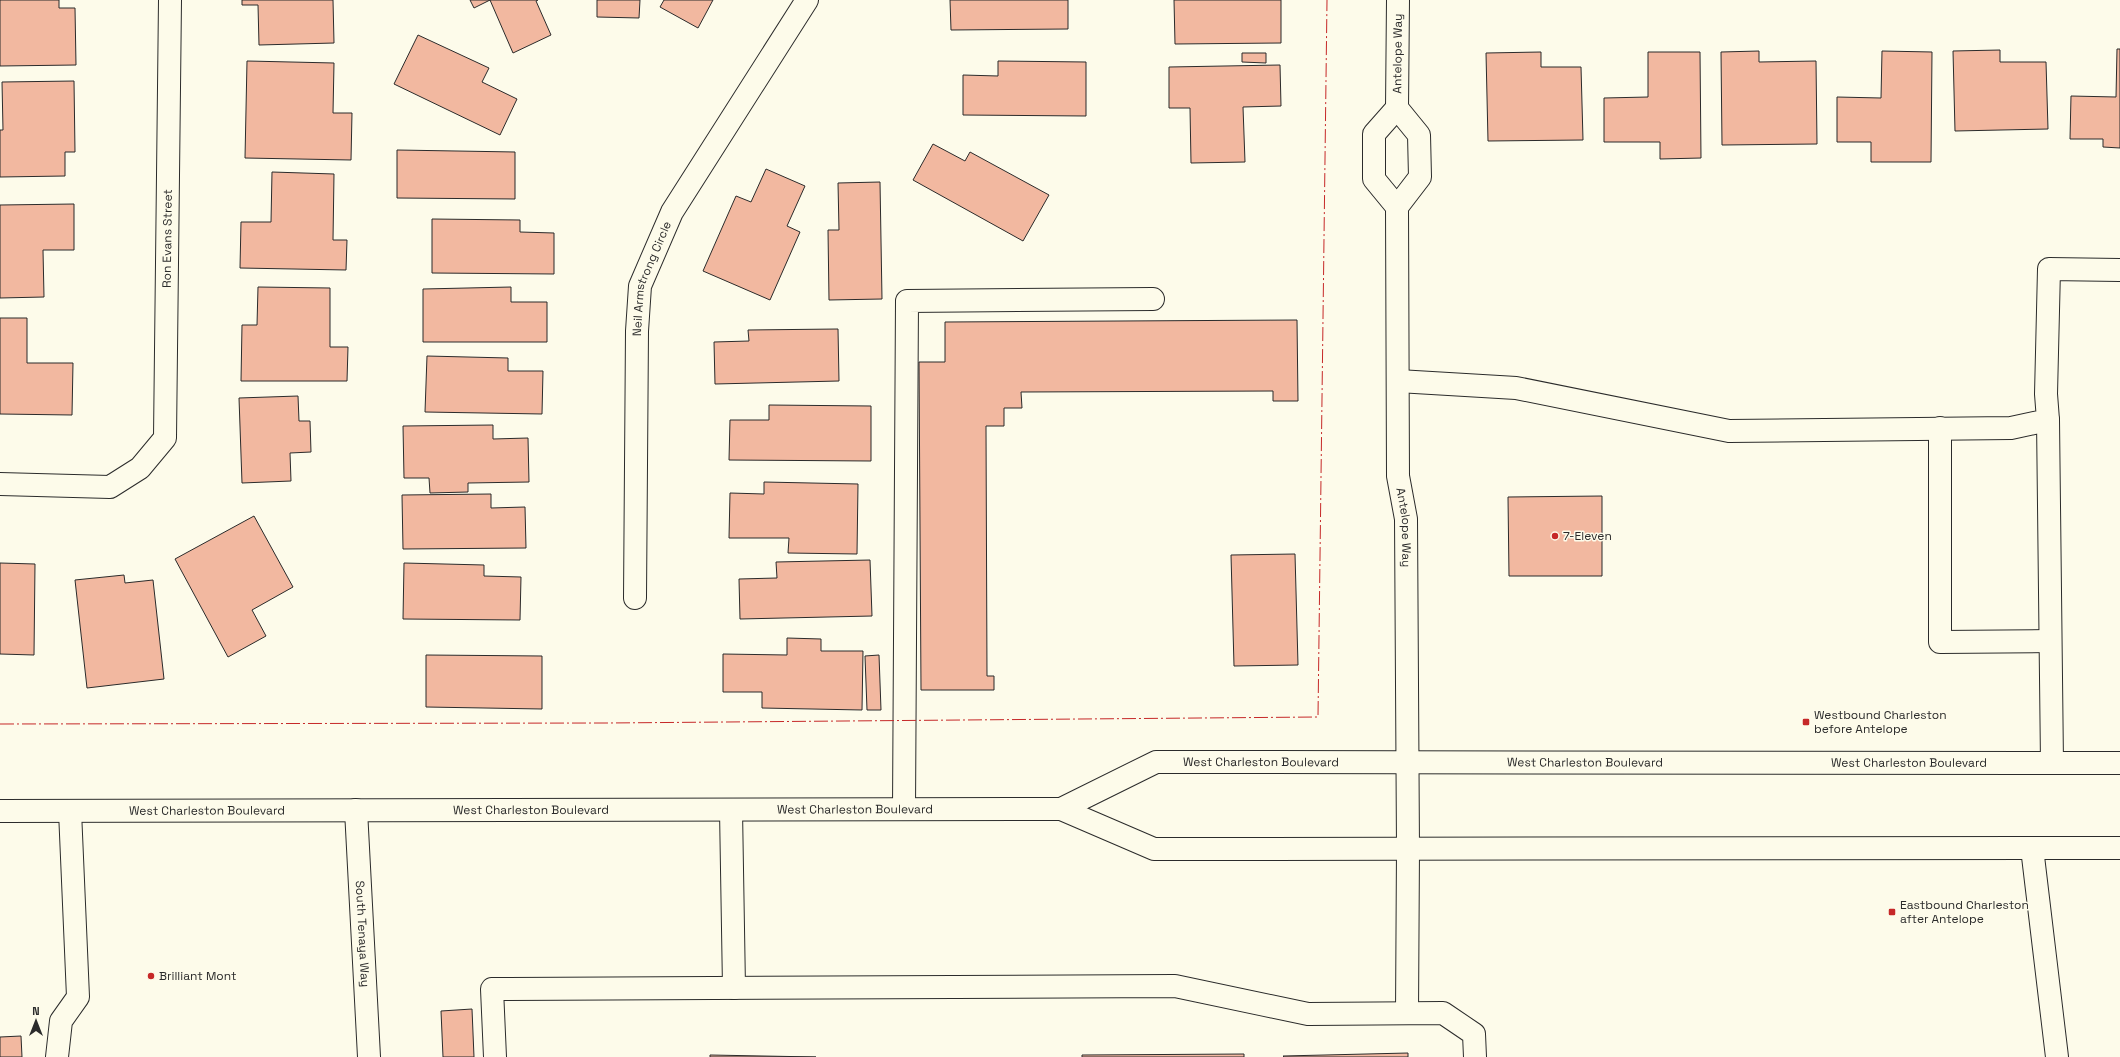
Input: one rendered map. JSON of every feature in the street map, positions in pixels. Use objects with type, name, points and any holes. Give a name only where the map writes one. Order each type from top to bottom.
[{"type":"main road","name":"Ron Evans Street","points":[[0,484],[110,487],[140,468],[165,438],[170,0]]},
{"type":"main road","name":"Neil Armstrong Circle","points":[[635,598],[637,331],[640,286],[672,212],[807,0]]},
{"type":"main road","name":"Antelope Way","points":[[1398,0],[1397,108],[1419,135],[1420,177],[1397,207],[1398,476],[1406,520],[1408,849],[1407,1013]]},
{"type":"main road","name":"Antelope Way","points":[[1397,108],[1374,134],[1374,179],[1397,207]]},
{"type":"main road","points":[[2052,763],[2048,420],[2046,394],[2049,269],[2120,270]]},
{"type":"main road","points":[[904,809],[907,301],[1153,299]]},
{"type":"main road","points":[[1398,381],[1516,388],[1729,431],[2011,428],[2048,420]]},
{"type":"main road","points":[[1940,428],[1940,642],[2050,642]]},
{"type":"main road","name":"West Charleston Boulevard","points":[[1061,809],[1156,762],[2120,763]]},
{"type":"main road","name":"West Charleston Boulevard","points":[[0,811],[1061,809],[1154,849],[2120,848]]},
{"type":"main road","name":"South Tenaya Way","points":[[356,810],[369,1057]]},
{"type":"main road","points":[[731,810],[734,988]]},
{"type":"main road","points":[[57,1057],[61,1021],[78,997],[70,811]]},
{"type":"main road","points":[[2032,848],[2057,1057]]},
{"type":"main road","points":[[495,1057],[492,989],[1175,986],[1308,1014],[1443,1013],[1474,1034],[1475,1057]]},
{"type":"building","points":[[0,0],[59,0],[59,8],[75,8],[76,65],[0,66]]},
{"type":"building","points":[[242,0],[333,0],[334,43],[259,45],[258,5],[242,5]]},
{"type":"building","points":[[470,0],[490,0],[474,8]]},
{"type":"building","points":[[490,0],[538,0],[536,1],[551,35],[513,53]]},
{"type":"building","points":[[597,0],[640,0],[639,18],[597,17]]},
{"type":"building","points":[[664,0],[713,0],[698,28],[660,7]]},
{"type":"building","points":[[950,0],[1068,0],[1068,29],[951,30]]},
{"type":"building","points":[[1174,0],[1281,0],[1281,43],[1175,44]]},
{"type":"building","points":[[418,35],[489,68],[482,82],[517,99],[500,135],[394,84]]},
{"type":"building","points":[[2117,49],[2120,49],[2120,148],[2103,147],[2103,139],[2070,139],[2071,96],[2116,97]]},
{"type":"building","points":[[2000,50],[2000,62],[2046,62],[2048,129],[1955,131],[1953,51]]},
{"type":"building","points":[[1759,51],[1759,62],[1816,61],[1817,144],[1722,145],[1721,52]]},
{"type":"building","points":[[1882,51],[1932,52],[1931,162],[1871,162],[1871,142],[1837,142],[1837,97],[1881,98]]},
{"type":"building","points":[[1541,52],[1541,67],[1581,67],[1583,140],[1488,141],[1486,53]]},
{"type":"building","points":[[1648,52],[1700,52],[1701,158],[1660,159],[1660,142],[1604,142],[1604,98],[1648,97]]},
{"type":"building","points":[[1242,53],[1266,53],[1266,63],[1242,62]]},
{"type":"building","points":[[247,61],[334,63],[333,113],[352,113],[351,160],[245,158]]},
{"type":"building","points":[[998,61],[1086,62],[1086,116],[963,115],[963,75],[998,76]]},
{"type":"building","points":[[1280,65],[1281,106],[1243,107],[1245,162],[1191,163],[1190,108],[1169,108],[1169,67]]},
{"type":"building","points":[[74,81],[75,152],[65,152],[65,176],[0,177],[0,130],[3,130],[2,82]]},
{"type":"building","points":[[933,144],[965,161],[970,152],[1049,195],[1023,241],[913,180]]},
{"type":"building","points":[[397,150],[515,152],[515,199],[397,198]]},
{"type":"building","points":[[766,169],[805,186],[787,226],[800,232],[770,300],[703,271],[736,196],[751,202]]},
{"type":"building","points":[[272,172],[334,174],[333,240],[347,240],[346,270],[240,268],[241,222],[271,222]]},
{"type":"building","points":[[880,182],[882,299],[829,300],[828,230],[839,230],[838,183]]},
{"type":"building","points":[[74,204],[74,250],[43,250],[44,297],[0,298],[0,205]]},
{"type":"building","points":[[432,219],[520,220],[520,232],[554,233],[554,274],[432,273]]},
{"type":"building","points":[[258,287],[330,288],[330,347],[348,347],[347,381],[241,381],[242,325],[257,325]]},
{"type":"building","points":[[511,287],[511,302],[547,302],[547,342],[423,342],[423,289]]},
{"type":"building","points":[[0,318],[27,318],[27,363],[73,363],[72,415],[0,414]]},
{"type":"building","points":[[1297,320],[1298,401],[1273,401],[1273,391],[1021,392],[1022,408],[1004,408],[1004,426],[986,426],[987,676],[994,676],[994,690],[921,690],[919,362],[945,362],[945,322]]},
{"type":"building","points":[[838,329],[839,381],[715,384],[714,342],[749,341],[748,330]]},
{"type":"building","points":[[427,356],[508,358],[508,371],[543,371],[542,414],[425,412]]},
{"type":"building","points":[[298,396],[299,421],[310,421],[311,452],[290,453],[291,481],[242,483],[239,398]]},
{"type":"building","points":[[769,405],[871,406],[871,461],[729,460],[730,420],[769,420]]},
{"type":"building","points":[[493,425],[493,439],[528,438],[529,482],[468,483],[468,492],[430,493],[429,478],[404,478],[403,426]]},
{"type":"building","points":[[764,482],[858,484],[857,554],[788,553],[789,538],[729,538],[730,493],[764,494]]},
{"type":"building","points":[[491,494],[491,508],[525,507],[526,548],[403,549],[402,495]]},
{"type":"building","name":"7-Eleven","points":[[1602,496],[1602,576],[1509,576],[1508,497]]},
{"type":"building","points":[[254,516],[293,587],[252,610],[266,636],[228,657],[175,559]]},
{"type":"building","points":[[1295,554],[1298,665],[1234,666],[1231,555]]},
{"type":"building","points":[[870,560],[872,616],[740,619],[739,579],[777,578],[776,562]]},
{"type":"building","points":[[0,563],[35,564],[34,655],[0,654]]},
{"type":"building","points":[[404,563],[484,565],[484,576],[521,577],[520,620],[403,619]]},
{"type":"building","points":[[124,575],[125,583],[153,580],[164,679],[87,688],[75,580]]},
{"type":"building","points":[[787,638],[821,639],[821,651],[863,651],[862,710],[762,708],[762,692],[723,692],[723,654],[787,655]]},
{"type":"building","points":[[426,655],[542,656],[542,709],[426,707]]},
{"type":"building","points":[[879,655],[881,710],[867,710],[865,656]]},
{"type":"building","points":[[472,1009],[474,1057],[443,1057],[441,1011]]},
{"type":"building","points":[[21,1036],[22,1057],[0,1057],[0,1037]]},
{"type":"building","points":[[1408,1053],[1408,1057],[1283,1056]]},
{"type":"building","points":[[1244,1054],[1244,1057],[1082,1057],[1082,1055]]},
{"type":"building","points":[[710,1055],[816,1057],[710,1057]]},
{"type":"power","points":[[0,724],[608,723],[1318,717],[1327,0]]},
{"type":"place","name":"7-Eleven","points":[[1555,536]]},
{"type":"place","name":"Westbound Charleston before Antelope","points":[[1806,722]]},
{"type":"place","name":"Eastbound Charleston after Antelope","points":[[1892,912]]},
{"type":"place","name":"Brilliant Mont","points":[[151,976]]}]
